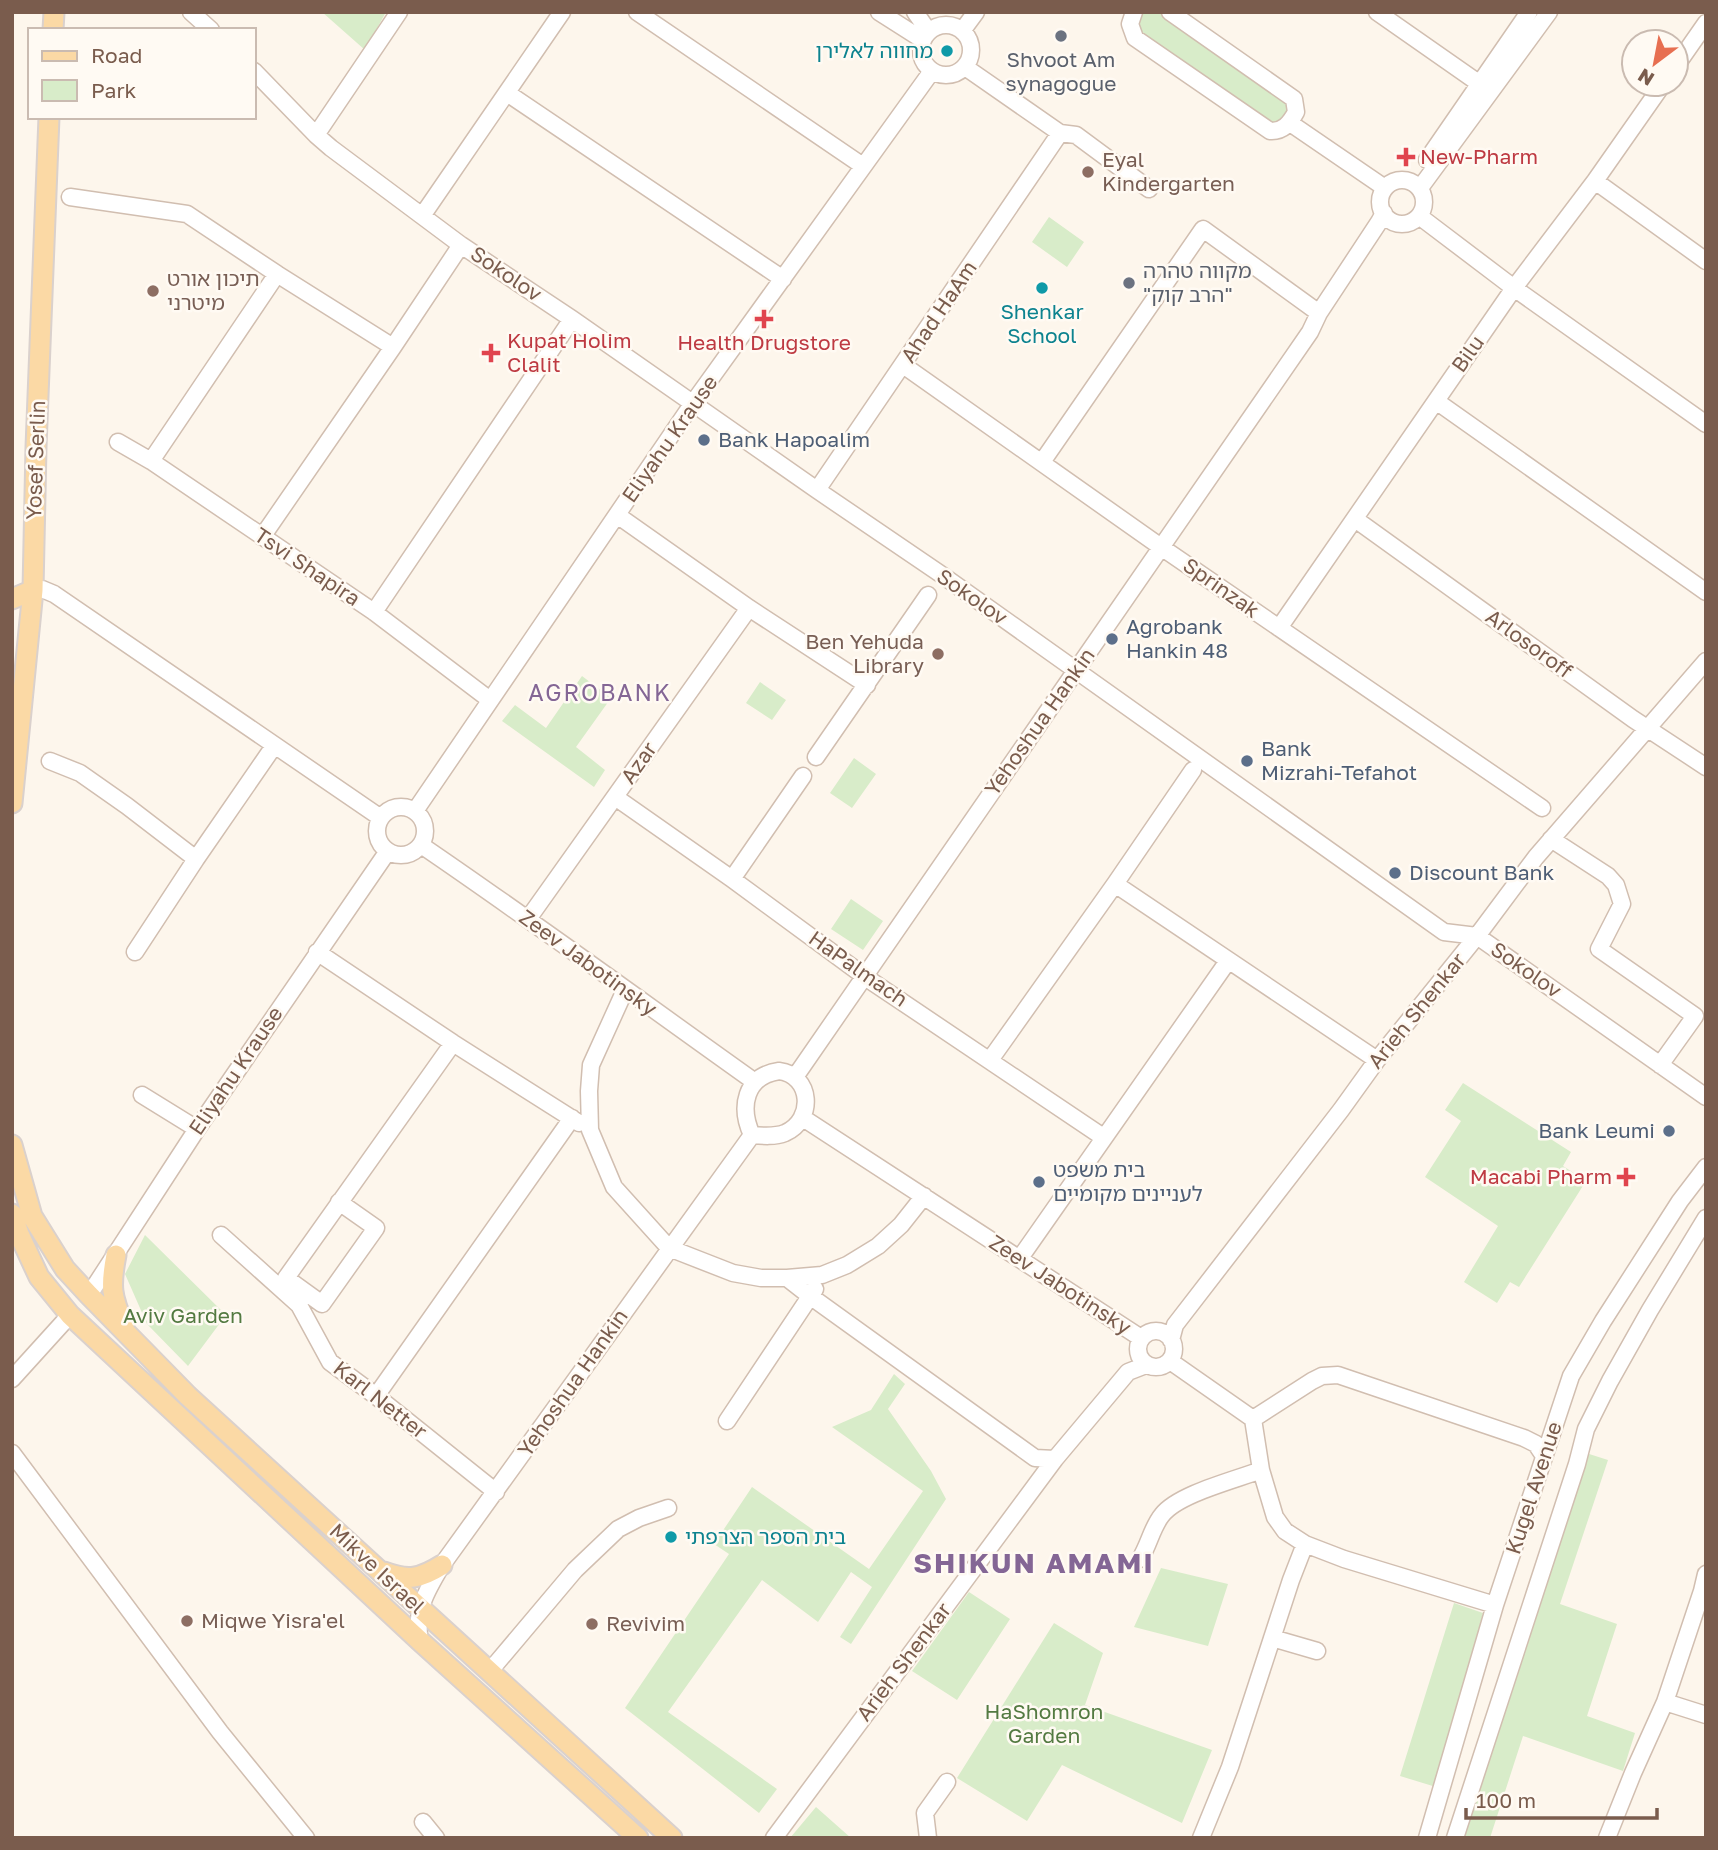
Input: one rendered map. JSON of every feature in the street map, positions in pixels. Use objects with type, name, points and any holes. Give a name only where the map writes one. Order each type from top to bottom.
[{"type":"main road","name":"Yosef Serlin","points":[[12,803],[33,590],[36,447],[50,119]]},
{"type":"main road","points":[[12,599],[33,590]]},
{"type":"main road","points":[[12,1145],[32,1216],[65,1269],[89,1294],[70,1315],[39,1277],[12,1214]]},
{"type":"main road","points":[[116,1255],[111,1292],[128,1336]]},
{"type":"main road","name":"Mikve Israel","points":[[89,1294],[188,1396],[672,1838]]},
{"type":"main road","name":"Mikve Israel","points":[[70,1315],[420,1641],[638,1838]]},
{"type":"main road","points":[[378,1570],[402,1578],[413,1578],[442,1565]]},
{"type":"street","points":[[191,12],[209,28]]},
{"type":"street","points":[[316,135],[399,12]]},
{"type":"street","points":[[422,216],[562,12]]},
{"type":"street","points":[[637,12],[863,166]]},
{"type":"street","points":[[915,12],[926,36]]},
{"type":"street","points":[[962,31],[976,12]]},
{"type":"street","points":[[1133,12],[1130,24],[1135,38],[1270,131],[1278,131],[1290,123],[1296,112],[1294,99],[1170,12]]},
{"type":"street","points":[[1377,12],[1480,83]]},
{"type":"street","points":[[1416,185],[1480,83],[1529,12]]},
{"type":"street","points":[[1416,185],[1549,12]]},
{"type":"street","points":[[889,14],[926,36]]},
{"type":"street","points":[[1700,43],[1706,23]]},
{"type":"street","points":[[942,25],[956,27],[962,31],[971,44],[969,61],[965,67],[958,73],[949,75],[932,71],[922,57],[921,49],[926,36],[942,25]]},
{"type":"street","points":[[965,67],[1060,132],[1076,135],[1149,190]]},
{"type":"street","name":"Eliyahu Krause","points":[[415,811],[693,403],[932,71]]},
{"type":"street","name":"Sokolov","points":[[256,73],[331,148],[461,244],[942,575],[1444,932],[1477,936],[1706,1097]]},
{"type":"street","points":[[507,93],[783,279]]},
{"type":"street","name":"Bilu","points":[[1279,628],[1514,288],[1595,181],[1653,98]]},
{"type":"street","points":[[1290,123],[1385,188]]},
{"type":"street","name":"Ahad HaAm","points":[[817,490],[1060,132]]},
{"type":"street","points":[[1401,180],[1416,185],[1424,202],[1419,216],[1407,223],[1388,217],[1381,200],[1385,188],[1401,180]]},
{"type":"street","points":[[1595,181],[1701,257],[1706,240]]},
{"type":"street","points":[[70,197],[187,214],[276,274],[393,347]]},
{"type":"street","points":[[1419,216],[1514,288],[1706,424]]},
{"type":"street","name":"Yehoshua Hankin","points":[[795,1077],[1310,332],[1319,313],[1379,222],[1388,217]]},
{"type":"street","name":"Yehoshua Hankin","points":[[1310,332],[1326,317],[1386,226],[1388,217]]},
{"type":"street","points":[[1042,462],[1203,229],[1319,313]]},
{"type":"street","points":[[262,537],[461,244]]},
{"type":"street","points":[[151,461],[276,274]]},
{"type":"street","points":[[374,612],[572,319]]},
{"type":"street","name":"Sprinzak","points":[[903,365],[1161,547],[1542,808]]},
{"type":"street","points":[[1436,401],[1706,592]]},
{"type":"street","name":"Tsvi Shapira","points":[[118,442],[151,461],[374,612],[490,700]]},
{"type":"street","points":[[617,515],[749,608],[867,685]]},
{"type":"street","name":"Arlosoroff","points":[[1355,519],[1648,729],[1706,767]]},
{"type":"street","points":[[34,555],[41,578],[54,594]]},
{"type":"street","points":[[33,590],[42,589],[54,594],[381,818]]},
{"type":"street","points":[[816,757],[928,595]]},
{"type":"street","name":"Azar","points":[[528,919],[749,608]]},
{"type":"street","name":"Arieh Shenkar","points":[[1171,1340],[1175,1325],[1377,1060],[1551,839],[1706,660]]},
{"type":"street","points":[[135,952],[274,746]]},
{"type":"street","points":[[50,761],[80,773],[196,859]]},
{"type":"street","points":[[990,1060],[1193,770]]},
{"type":"street","points":[[732,879],[803,776]]},
{"type":"street","name":"HaPalmach","points":[[615,797],[864,976],[1103,1138]]},
{"type":"street","points":[[393,808],[415,811],[425,831],[421,845],[415,851],[401,855],[388,851],[378,840],[377,825],[381,818],[393,808]]},
{"type":"street","points":[[1551,839],[1608,876],[1616,885],[1622,904],[1599,949],[1695,1016],[1660,1065]]},
{"type":"street","name":"Zeev Jabotinsky","points":[[421,845],[755,1082]]},
{"type":"street","name":"Eliyahu Krause","points":[[89,1294],[197,1129],[388,851]]},
{"type":"street","points":[[1115,884],[1377,1060]]},
{"type":"street","points":[[317,952],[590,1130]]},
{"type":"street","points":[[1020,1258],[1228,961]]},
{"type":"street","points":[[625,990],[592,1065],[589,1091],[590,1130],[614,1186],[669,1248],[733,1273],[761,1278],[822,1275],[847,1265],[878,1246],[901,1225],[924,1196]]},
{"type":"street","points":[[339,1202],[376,1228],[322,1304],[286,1278],[339,1202],[453,1042]]},
{"type":"street","points":[[770,1072],[788,1072],[795,1077],[806,1098],[803,1118],[786,1132],[765,1137],[752,1135],[745,1108],[755,1082],[770,1072]]},
{"type":"street","points":[[142,1095],[197,1129]]},
{"type":"street","points":[[376,1396],[572,1118]]},
{"type":"street","name":"Zeev Jabotinsky","points":[[803,1118],[1142,1338]]},
{"type":"street","name":"Yehoshua Hankin","points":[[420,1641],[420,1609],[427,1589],[442,1565],[752,1135]]},
{"type":"street","name":"Kugel Avenue","points":[[1427,1838],[1495,1605],[1571,1376],[1680,1201],[1706,1167]]},
{"type":"street","name":"Kugel Avenue","points":[[1455,1838],[1587,1429],[1610,1381],[1650,1310],[1706,1218]]},
{"type":"street","name":"Karl Netter","points":[[221,1235],[299,1305],[330,1362],[496,1492]]},
{"type":"street","points":[[727,1421],[822,1275]]},
{"type":"street","points":[[787,1278],[1035,1458],[1055,1459]]},
{"type":"street","points":[[12,1379],[70,1315]]},
{"type":"street","points":[[1163,1332],[1171,1340],[1174,1350],[1170,1361],[1162,1367],[1151,1367],[1142,1362],[1137,1347],[1146,1334],[1163,1332]]},
{"type":"street","points":[[1170,1361],[1253,1419],[1261,1470],[1275,1517],[1285,1531],[1305,1544],[1344,1559],[1495,1605]]},
{"type":"street","name":"Arieh Shenkar","points":[[774,1838],[1055,1459],[1128,1372],[1146,1365]]},
{"type":"street","points":[[1253,1419],[1312,1381],[1322,1376],[1338,1375],[1524,1438],[1536,1444],[1544,1456]]},
{"type":"street","points":[[12,1453],[220,1732],[306,1838]]},
{"type":"street","points":[[1140,1559],[1159,1518],[1168,1507],[1197,1493],[1261,1470]]},
{"type":"street","points":[[489,1672],[575,1570],[618,1529],[668,1508]]},
{"type":"street","points":[[1201,1838],[1230,1767],[1305,1544]]},
{"type":"street","points":[[1607,1838],[1699,1622],[1706,1574]]},
{"type":"street","points":[[1272,1638],[1317,1651]]},
{"type":"street","points":[[1665,1702],[1706,1715]]},
{"type":"street","points":[[928,1838],[925,1813],[947,1782]]},
{"type":"street","points":[[423,1822],[436,1838]]},
{"type":"green space","points":[[322,12],[386,12],[365,50]]},
{"type":"green space","points":[[1134,12],[1170,12],[1294,99],[1278,131],[1135,38]]},
{"type":"green space","points":[[1049,217],[1084,242],[1067,267],[1032,242]]},
{"type":"green space","points":[[582,676],[611,698],[576,747],[605,770],[594,787],[502,721],[515,705],[546,728]]},
{"type":"green space","points":[[760,682],[786,700],[772,720],[746,703]]},
{"type":"green space","points":[[854,758],[876,774],[852,808],[830,793]]},
{"type":"green space","points":[[851,899],[883,921],[863,950],[831,929]]},
{"type":"green space","points":[[1463,1083],[1571,1152],[1563,1166],[1586,1181],[1519,1287],[1510,1282],[1497,1303],[1464,1282],[1498,1226],[1425,1177],[1461,1121],[1445,1110]]},
{"type":"green space","name":"Aviv Garden","points":[[145,1235],[226,1315],[188,1366],[147,1324],[125,1274]]},
{"type":"green space","points":[[894,1374],[905,1384],[888,1409],[931,1471],[946,1499],[851,1644],[840,1637],[872,1587],[851,1572],[818,1622],[762,1580],[668,1712],[777,1789],[759,1813],[625,1708],[729,1554],[714,1544],[752,1487],[869,1569],[923,1491],[832,1427],[871,1410]]},
{"type":"green space","points":[[1586,1453],[1608,1460],[1560,1604],[1617,1624],[1587,1716],[1635,1733],[1623,1771],[1523,1736],[1490,1838],[1464,1838]]},
{"type":"green space","points":[[1161,1568],[1228,1584],[1208,1646],[1134,1627]]},
{"type":"green space","points":[[969,1592],[1010,1619],[957,1700],[912,1671]]},
{"type":"green space","points":[[1454,1603],[1483,1613],[1436,1787],[1400,1776]]},
{"type":"green space","name":"HaShomron Garden","points":[[1054,1623],[1103,1653],[1085,1705],[1212,1750],[1182,1823],[1062,1765],[1027,1821],[957,1778]]},
{"type":"green space","points":[[816,1807],[851,1838],[790,1838]]},
{"type":"place","name":"Shvoot Am synagogue","points":[[1061,36]]},
{"type":"place","name":"מחווה לאלירן","points":[[947,51]]},
{"type":"place","name":"New-Pharm","points":[[1406,157]]},
{"type":"place","name":"Eyal Kindergarten","points":[[1088,172]]},
{"type":"place","name":"מקווה טהרה \"הרב קוק\"","points":[[1129,283]]},
{"type":"place","name":"Shenkar School","points":[[1042,288]]},
{"type":"place","name":"תיכון אורט מיטרני","points":[[153,291]]},
{"type":"place","name":"Health Drugstore","points":[[764,319]]},
{"type":"place","name":"Kupat Holim Clalit","points":[[491,353]]},
{"type":"place","name":"Bank Hapoalim","points":[[704,440]]},
{"type":"place","name":"Agrobank Hankin 48","points":[[1112,639]]},
{"type":"place","name":"Ben Yehuda Library","points":[[938,654]]},
{"type":"place","name":"Bank Mizrahi-Tefahot","points":[[1247,761]]},
{"type":"place","name":"Discount Bank","points":[[1395,873]]},
{"type":"place","name":"Bank Leumi","points":[[1669,1131]]},
{"type":"place","name":"Macabi Pharm","points":[[1626,1177]]},
{"type":"place","name":"בית משפט לעניינים מקומיים","points":[[1039,1182]]},
{"type":"place","name":"בית הספר הצרפתי","points":[[671,1537]]},
{"type":"place","name":"Miqwe Yisra'el","points":[[187,1621]]},
{"type":"place","name":"Revivim","points":[[592,1624]]},
{"type":"district","name":"AGROBANK","points":[[600,693]]},
{"type":"district","name":"SHIKUN AMAMI","points":[[1034,1563]]}]
